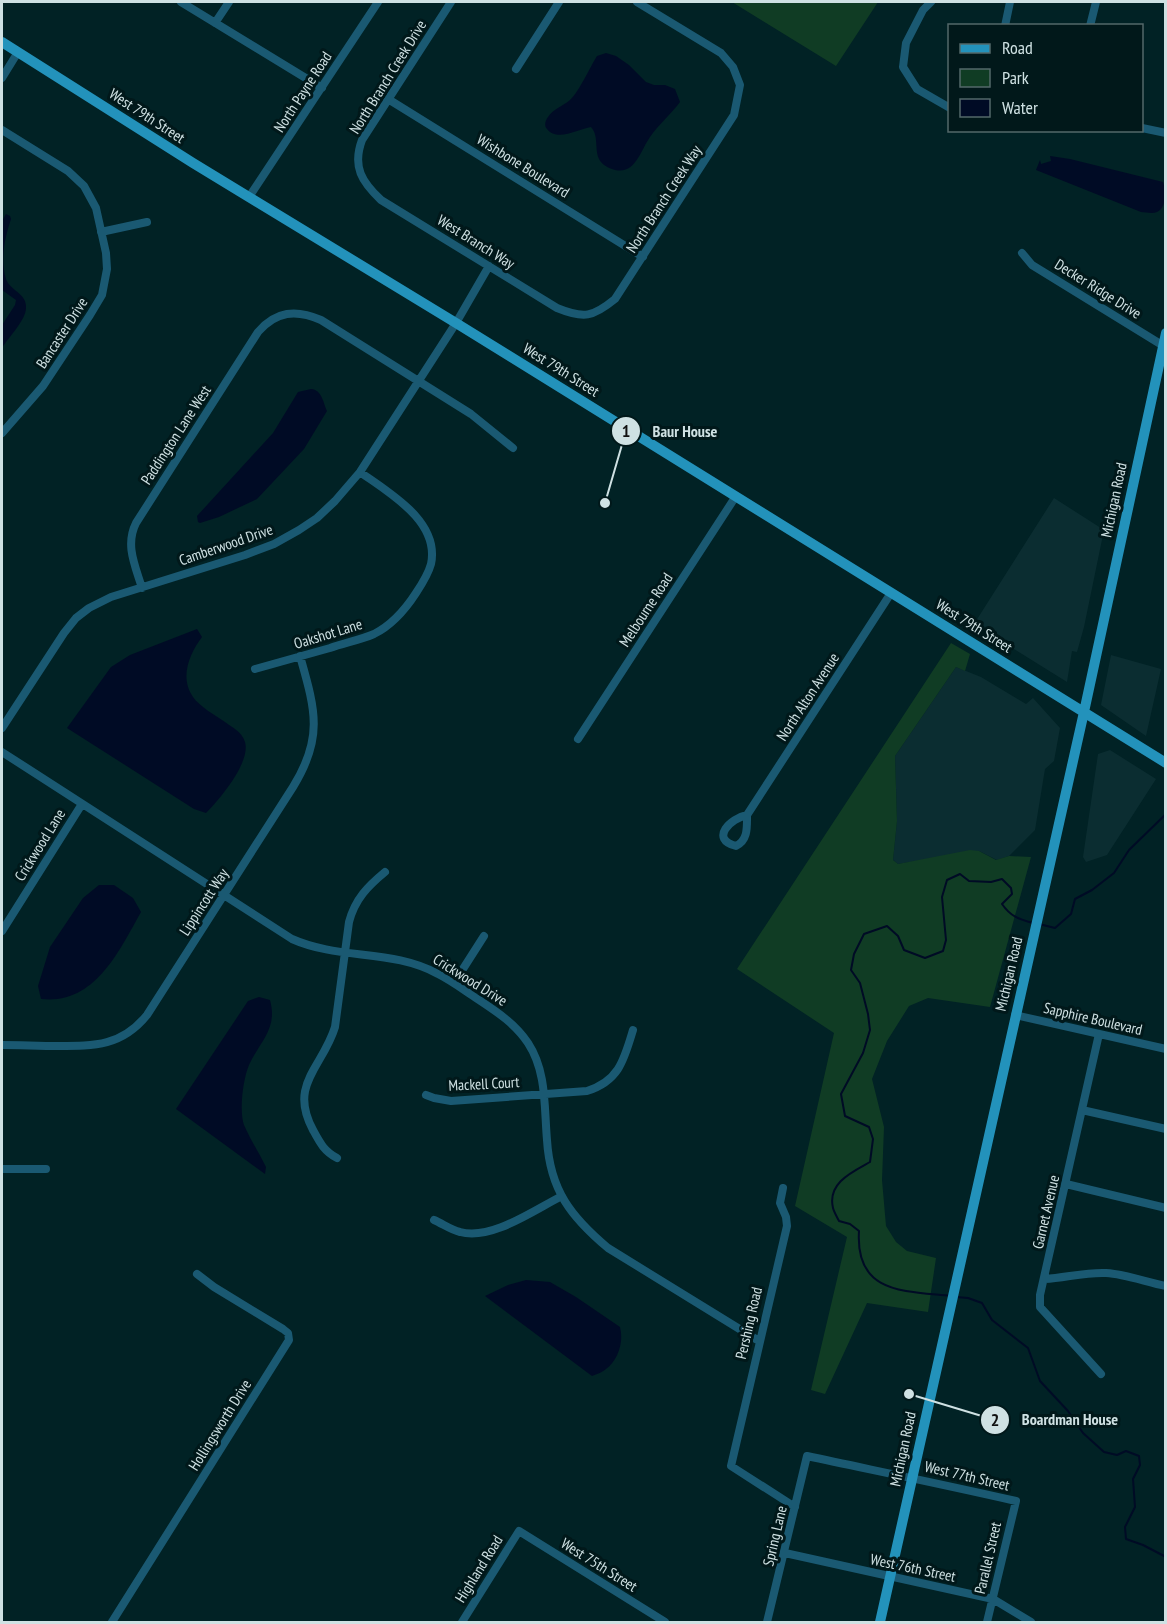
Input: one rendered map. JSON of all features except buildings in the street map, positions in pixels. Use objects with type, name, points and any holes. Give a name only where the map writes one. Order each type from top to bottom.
[{"type":"main road","name":"West 79th Street","points":[[2,42],[1166,763]]},
{"type":"main road","name":"Michigan Road","points":[[880,1623],[1166,333]]},
{"type":"street","points":[[180,2],[322,88]]},
{"type":"street","points":[[215,23],[229,2]]},
{"type":"street","name":"North Payne Road","points":[[249,197],[378,2]]},
{"type":"street","name":"North Branch Creek Drive","points":[[360,170],[359,152],[362,140],[451,2]]},
{"type":"street","points":[[516,69],[559,2]]},
{"type":"street","name":"North Branch Creek Way","points":[[592,314],[601,311],[615,299],[643,257],[734,115],[740,85],[734,67],[721,53],[637,2]]},
{"type":"street","points":[[931,2],[923,10],[906,44],[903,67],[917,89],[947,106]]},
{"type":"street","points":[[1005,24],[1010,2]]},
{"type":"street","points":[[1090,24],[1096,2]]},
{"type":"street","points":[[2,78],[18,52]]},
{"type":"street","name":"Wishbone Boulevard","points":[[388,99],[643,257]]},
{"type":"street","points":[[1143,128],[1166,133]]},
{"type":"street","name":"Bancaster Drive","points":[[2,130],[63,167],[78,179],[92,200],[106,253],[107,269],[100,298],[47,381],[2,433]]},
{"type":"street","name":"West Branch Way","points":[[360,170],[367,186],[381,200],[557,308],[574,314],[592,314]]},
{"type":"street","points":[[101,232],[147,222]]},
{"type":"street","name":"Decker Ridge Drive","points":[[1022,253],[1032,265],[1162,345]]},
{"type":"street","name":"Camberwood Drive","points":[[2,728],[72,622],[84,612],[101,602],[245,555],[281,540],[327,509],[360,472],[456,323],[489,266]]},
{"type":"street","name":"Paddington Lane West","points":[[142,588],[131,552],[130,538],[134,526],[258,332],[270,321],[284,315],[303,314],[321,320],[419,381]]},
{"type":"street","points":[[419,381],[471,414],[513,448]]},
{"type":"street","name":"Oakshot Lane","points":[[255,669],[361,638],[384,628],[405,608],[429,571],[432,558],[431,545],[418,519],[400,500],[360,472]]},
{"type":"street","name":"Melbourne Road","points":[[578,739],[736,496]]},
{"type":"street","name":"North Alton Avenue","points":[[747,816],[891,592]]},
{"type":"street","name":"Lippincott Way","points":[[2,1045],[94,1046],[129,1033],[151,1010],[297,781],[309,758],[313,739],[314,714],[312,698],[300,657]]},
{"type":"street","name":"Crickwood Drive","points":[[2,752],[292,939],[322,949],[414,963],[454,983],[503,1016],[517,1028],[534,1054],[541,1074],[548,1152],[561,1196],[569,1209],[582,1225],[608,1248],[759,1341]]},
{"type":"street","name":"Crickwood Lane","points":[[2,932],[82,804]]},
{"type":"street","points":[[337,1158],[320,1144],[309,1122],[305,1101],[309,1078],[329,1043],[335,1027],[349,922],[356,903],[367,888],[385,872]]},
{"type":"street","points":[[454,983],[484,936]]},
{"type":"street","name":"Sapphire Boulevard","points":[[1015,1015],[1166,1049]]},
{"type":"street","name":"Mackell Court","points":[[426,1095],[451,1101],[586,1091],[597,1088],[616,1072],[624,1060],[633,1030]]},
{"type":"street","name":"Garnet Avenue","points":[[1099,1034],[1040,1295],[1040,1307],[1101,1374]]},
{"type":"street","points":[[1082,1110],[1166,1129]]},
{"type":"street","points":[[2,1169],[46,1169]]},
{"type":"street","points":[[1066,1184],[1166,1208]]},
{"type":"street","name":"Pershing Road","points":[[783,1188],[780,1203],[787,1226],[731,1466],[795,1507]]},
{"type":"street","points":[[435,1220],[459,1232],[481,1234],[500,1228],[561,1196]]},
{"type":"street","points":[[1045,1279],[1088,1273],[1108,1273],[1166,1286]]},
{"type":"street","name":"Hollingsworth Drive","points":[[112,1623],[289,1340],[288,1333],[283,1329],[196,1274]]},
{"type":"street","name":"West 77th Street","points":[[807,1456],[1016,1501]]},
{"type":"street","name":"Spring Lane","points":[[767,1623],[807,1456]]},
{"type":"street","name":"Parallel Street","points":[[987,1623],[1016,1501]]},
{"type":"street","name":"Highland Road","points":[[462,1623],[519,1531]]},
{"type":"street","name":"West 75th Street","points":[[519,1531],[665,1623]]},
{"type":"street","name":"West 76th Street","points":[[785,1553],[993,1599],[1031,1623]]},
{"type":"shaded area","points":[[1054,498],[1104,530],[1084,627],[1077,652],[1072,651],[1067,682],[974,624]]},
{"type":"shaded area","points":[[1111,655],[1161,669],[1146,736],[1101,705]]},
{"type":"shaded area","points":[[956,667],[981,677],[1026,704],[1033,698],[1060,728],[1054,761],[1045,769],[1035,830],[1009,856],[997,860],[979,851],[898,864],[893,860],[897,821],[895,756]]},
{"type":"shaded area","points":[[1110,750],[1156,779],[1107,855],[1086,862],[1083,857],[1098,754]]},
{"type":"green space","points":[[732,2],[878,2],[836,66]]},
{"type":"green space","points":[[951,643],[970,654],[965,671],[956,667],[895,756],[897,821],[893,860],[898,864],[970,850],[979,851],[996,860],[1009,856],[1031,857],[990,1007],[928,998],[909,1006],[887,1041],[872,1079],[884,1127],[882,1180],[886,1226],[896,1242],[907,1251],[936,1258],[928,1312],[867,1303],[825,1394],[811,1390],[847,1237],[795,1206],[834,1033],[737,969]]},
{"type":"water","points":[[606,53],[616,56],[629,65],[646,82],[675,89],[680,102],[654,132],[636,161],[626,169],[620,170],[609,168],[601,162],[591,127],[562,135],[551,133],[545,125],[550,114],[573,96],[597,56]]},
{"type":"water","points":[[1050,156],[1163,182],[1165,194],[1163,206],[1155,213],[1141,212],[1036,170],[1040,160],[1041,164],[1051,161]]},
{"type":"water","points":[[6,214],[11,219],[4,248],[4,271],[8,283],[24,299],[26,308],[20,323],[2,348],[2,325],[16,300],[2,290],[2,221]]},
{"type":"water","points":[[311,389],[320,394],[327,411],[304,449],[257,499],[219,517],[198,522],[197,516],[273,433],[298,392]]},
{"type":"water","points":[[197,629],[202,637],[188,666],[189,689],[199,704],[239,733],[244,739],[246,750],[233,780],[206,813],[194,809],[67,728],[111,667],[130,655]]},
{"type":"water","points":[[99,885],[114,885],[133,898],[141,912],[114,958],[91,984],[60,999],[41,999],[38,986],[50,947],[83,898]]},
{"type":"water","points":[[259,997],[270,1000],[272,1019],[267,1034],[247,1071],[243,1086],[242,1112],[244,1125],[266,1167],[265,1174],[176,1109],[248,1001]]},
{"type":"water","points":[[526,1280],[550,1282],[620,1327],[620,1345],[617,1356],[610,1365],[592,1376],[485,1296],[508,1285]]},
{"type":"waterway","points":[[1039,924],[1055,928],[1071,914],[1075,899],[1092,890],[1114,873],[1129,850],[1166,814]]},
{"type":"waterway","points":[[951,1296],[900,1290],[874,1278],[865,1267],[860,1252],[859,1231],[850,1224],[839,1221],[833,1208],[832,1199],[837,1185],[849,1174],[870,1162],[873,1139],[869,1127],[845,1116],[841,1094],[863,1053],[870,1030],[860,983],[851,970],[854,954],[864,934],[887,926],[898,936],[904,950],[925,958],[943,951],[946,940],[942,897],[947,880],[960,874],[969,881],[991,882],[1002,879],[1011,888],[1012,894],[1002,904],[1016,917],[1033,923]]},
{"type":"waterway","points":[[956,1297],[982,1303],[992,1320],[1028,1348],[1040,1381],[1068,1411],[1083,1433],[1104,1452],[1117,1455],[1126,1451],[1139,1456],[1140,1465],[1133,1479],[1135,1507],[1125,1527],[1126,1539],[1166,1557]]},
{"type":"place","name":"Baur House","points":[[605,503]]},
{"type":"place","name":"Boardman House","points":[[909,1394]]}]
